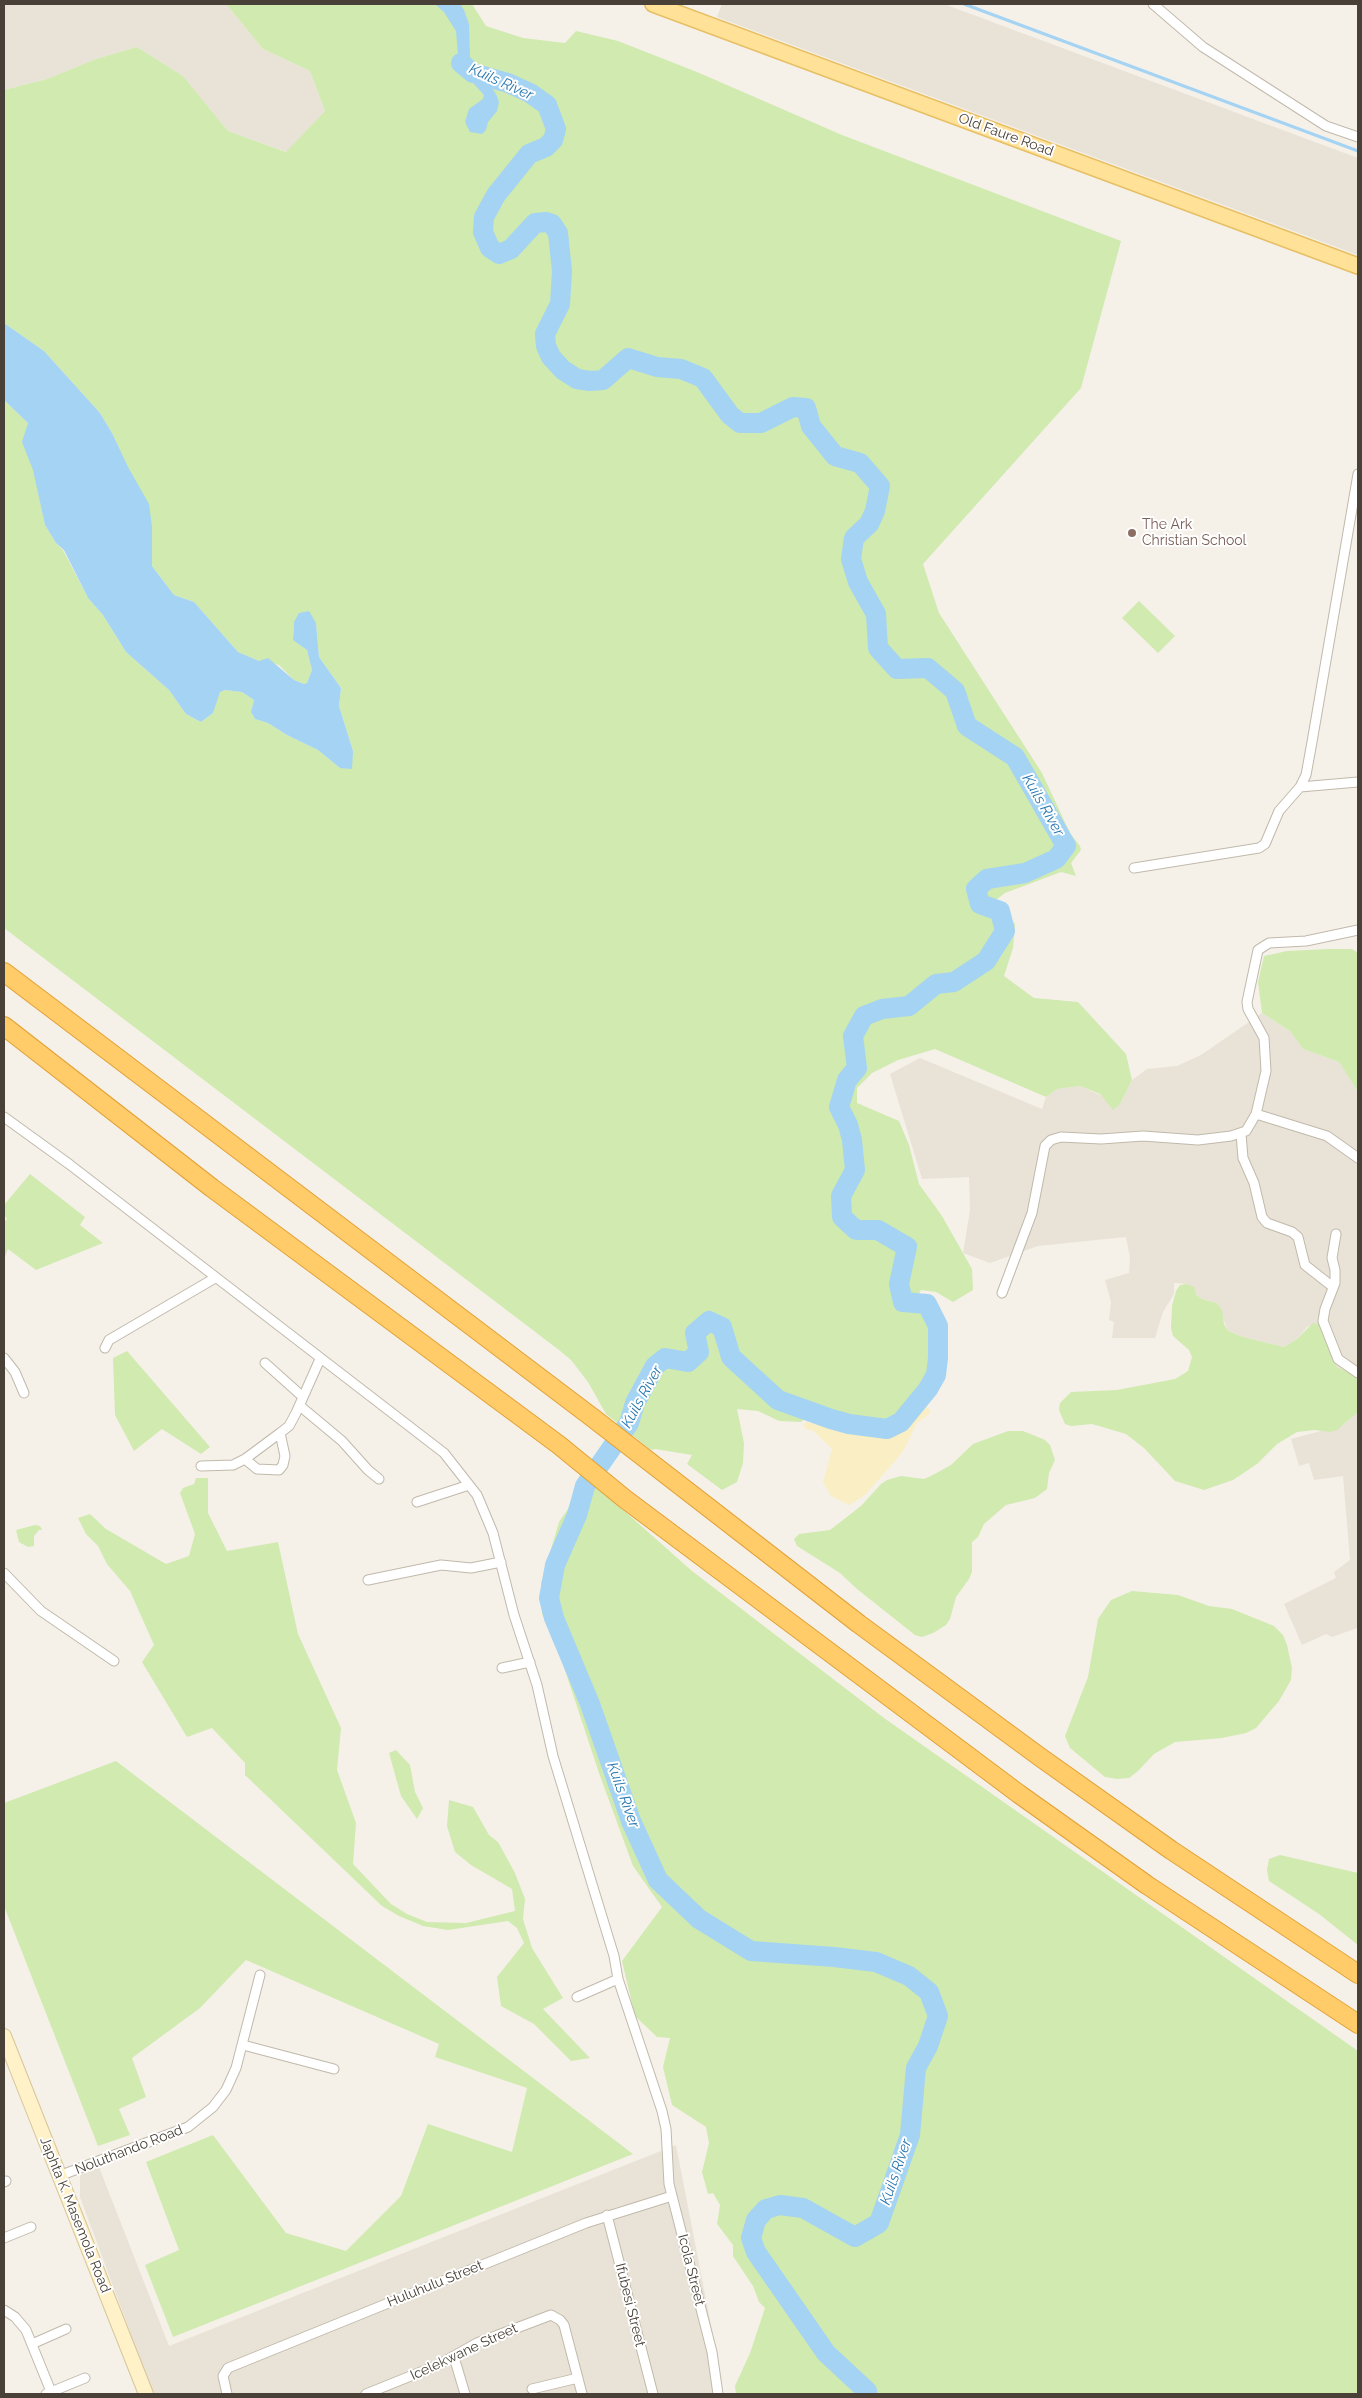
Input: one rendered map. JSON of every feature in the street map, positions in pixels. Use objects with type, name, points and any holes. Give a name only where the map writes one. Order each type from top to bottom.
[{"type":"highway","points":[[4,972],[593,1418],[858,1624],[1040,1757],[1172,1850],[1358,1974]]},
{"type":"highway","points":[[4,1026],[212,1188],[568,1452],[625,1499],[1027,1800],[1147,1885],[1358,2024]]},
{"type":"main road","name":"Old Faure Road","points":[[654,4],[1358,266]]},
{"type":"main road","name":"Japhta K. Masemola Road","points":[[4,2036],[146,2394]]},
{"type":"street","points":[[1153,4],[1203,47],[1326,126],[1358,137]]},
{"type":"street","points":[[1134,868],[1259,848],[1265,844],[1279,811],[1300,787],[1306,775],[1358,474]]},
{"type":"street","points":[[1348,531],[1358,532]]},
{"type":"street","points":[[1300,787],[1358,782]]},
{"type":"street","points":[[1002,1293],[1032,1213],[1042,1153],[1051,1140],[1061,1137],[1101,1139],[1143,1136],[1198,1140],[1241,1134],[1252,1123],[1256,1114],[1267,1060],[1264,1038],[1246,1002],[1258,950],[1269,943],[1306,941],[1358,930]]},
{"type":"street","points":[[1256,1114],[1327,1136],[1358,1158]]},
{"type":"street","name":"Icola Street","points":[[4,1118],[69,1164],[320,1359],[444,1452],[477,1495],[501,1562],[514,1616],[530,1662],[553,1756],[614,1956],[618,1979],[662,2110],[672,2196],[712,2352],[718,2394]]},
{"type":"street","points":[[1241,1134],[1243,1158],[1254,1183],[1262,1216],[1267,1223],[1292,1232],[1298,1238],[1306,1266],[1333,1287]]},
{"type":"street","points":[[1336,1234],[1332,1258],[1335,1275],[1333,1287],[1324,1309],[1323,1321],[1338,1359],[1358,1373]]},
{"type":"street","points":[[105,1348],[109,1340],[215,1278]]},
{"type":"street","points":[[4,1358],[15,1372],[24,1393]]},
{"type":"street","points":[[202,1466],[232,1465],[245,1459],[289,1426],[300,1406],[320,1359]]},
{"type":"street","points":[[265,1363],[303,1397]]},
{"type":"street","points":[[300,1406],[342,1441],[368,1470],[379,1479]]},
{"type":"street","points":[[245,1459],[257,1468],[278,1470],[283,1465],[285,1453],[280,1434]]},
{"type":"street","points":[[417,1502],[468,1485]]},
{"type":"street","points":[[368,1580],[441,1565],[471,1568],[501,1562]]},
{"type":"street","points":[[4,1573],[40,1611],[114,1661]]},
{"type":"street","points":[[502,1668],[530,1662]]},
{"type":"street","name":"Noluthando Road","points":[[59,2176],[188,2127],[213,2107],[226,2090],[236,2068],[260,1975]]},
{"type":"street","points":[[577,1997],[618,1979]]},
{"type":"street","points":[[243,2045],[334,2070]]},
{"type":"street","name":"Huluhulu Street","points":[[227,2394],[222,2376],[228,2368],[607,2215],[672,2196]]},
{"type":"street","name":"Ifubesi Street","points":[[607,2215],[653,2394]]},
{"type":"street","points":[[4,2238],[31,2226]]},
{"type":"street","points":[[4,2310],[15,2316],[26,2330],[50,2394],[85,2378]]},
{"type":"street","name":"Icelekwane Street","points":[[366,2394],[454,2357],[477,2343],[551,2315],[560,2320],[564,2325],[582,2394]]},
{"type":"street","points":[[32,2344],[66,2329]]},
{"type":"street","points":[[454,2357],[465,2394]]},
{"type":"street","points":[[532,2389],[578,2378]]},
{"type":"shaded area","points":[[4,4],[226,4],[263,49],[310,71],[325,111],[287,152],[228,131],[183,76],[137,47],[96,59],[47,79],[4,90]]},
{"type":"shaded area","points":[[722,4],[944,4],[1358,158],[1358,255],[717,17]]},
{"type":"shaded area","points":[[1262,1013],[1290,1031],[1303,1049],[1339,1062],[1358,1092],[1358,1376],[1337,1367],[1320,1324],[1307,1327],[1297,1339],[1284,1347],[1243,1337],[1228,1331],[1217,1303],[1195,1295],[1194,1287],[1187,1284],[1174,1283],[1174,1294],[1163,1312],[1155,1338],[1112,1338],[1114,1322],[1109,1320],[1111,1302],[1105,1280],[1129,1273],[1130,1258],[1126,1237],[1038,1246],[990,1263],[963,1253],[970,1210],[969,1177],[922,1179],[890,1074],[920,1058],[1042,1109],[1046,1097],[1057,1089],[1080,1086],[1120,1104],[1132,1080],[1147,1069],[1177,1066],[1201,1055]]},
{"type":"shaded area","points":[[1358,1412],[1358,1631],[1357,1628],[1332,1637],[1326,1634],[1302,1645],[1284,1604],[1336,1578],[1334,1572],[1350,1560],[1343,1476],[1314,1480],[1309,1463],[1299,1466],[1291,1439],[1343,1425]]},
{"type":"shaded area","points":[[676,2145],[716,2351],[719,2394],[153,2394],[80,2197],[80,2175],[99,2167],[169,2346]]},
{"type":"green space","points":[[226,4],[472,4],[486,26],[523,38],[565,43],[576,31],[618,41],[697,72],[842,135],[1121,241],[1081,388],[923,564],[939,613],[1042,773],[1070,833],[1081,850],[1071,863],[1076,876],[1061,872],[1005,893],[996,900],[1015,924],[1013,948],[1004,976],[1034,998],[1078,1002],[1126,1054],[1132,1080],[1120,1104],[1113,1110],[1100,1094],[1080,1086],[1057,1089],[1046,1097],[935,1049],[898,1060],[872,1073],[857,1088],[857,1103],[899,1121],[909,1145],[919,1184],[942,1216],[972,1269],[973,1290],[953,1302],[936,1292],[921,1290],[914,1302],[927,1304],[938,1326],[936,1375],[916,1406],[901,1422],[887,1429],[848,1424],[812,1411],[801,1422],[779,1421],[758,1411],[737,1409],[744,1443],[743,1463],[737,1482],[722,1490],[687,1464],[692,1455],[651,1450],[606,1414],[588,1382],[571,1360],[559,1350],[4,928],[4,400],[28,423],[26,432],[45,525],[56,543],[63,550],[88,598],[103,615],[126,652],[169,690],[186,714],[201,722],[213,713],[219,692],[225,690],[242,692],[254,700],[251,712],[255,719],[268,723],[287,735],[318,750],[340,768],[353,751],[339,706],[341,688],[319,657],[316,623],[294,622],[293,639],[307,650],[312,670],[307,683],[304,684],[294,680],[279,665],[259,661],[238,652],[194,602],[174,595],[152,566],[152,527],[112,433],[100,413],[44,351],[4,323],[4,90],[47,79],[96,59],[137,47],[183,76],[228,131],[286,152],[325,111],[310,71],[263,49]]},
{"type":"green space","points":[[1139,601],[1175,636],[1158,653],[1122,618]]},
{"type":"green space","points":[[1352,949],[1358,953],[1358,1092],[1339,1062],[1303,1049],[1290,1031],[1262,1013],[1258,982],[1264,956],[1287,951]]},
{"type":"green space","points":[[30,1174],[85,1217],[80,1225],[103,1243],[36,1270],[8,1249],[4,1259],[4,1222],[7,1219],[4,1214],[4,1205]]},
{"type":"green space","points":[[1187,1284],[1194,1287],[1196,1295],[1202,1299],[1217,1303],[1222,1310],[1224,1324],[1228,1331],[1243,1337],[1284,1347],[1297,1339],[1313,1323],[1320,1324],[1337,1367],[1358,1376],[1358,1412],[1337,1430],[1330,1432],[1315,1430],[1297,1432],[1277,1444],[1257,1464],[1233,1480],[1204,1490],[1175,1481],[1144,1448],[1126,1434],[1092,1424],[1071,1426],[1065,1424],[1059,1410],[1060,1403],[1071,1392],[1117,1390],[1175,1379],[1188,1371],[1192,1357],[1189,1350],[1173,1336],[1171,1328],[1172,1306],[1176,1291],[1180,1285]]},
{"type":"green space","points":[[127,1351],[210,1447],[201,1454],[162,1429],[134,1451],[115,1415],[113,1358]]},
{"type":"green space","points":[[1008,1431],[1023,1431],[1045,1440],[1050,1445],[1055,1460],[1049,1473],[1047,1489],[1035,1498],[1006,1505],[984,1524],[978,1537],[972,1542],[972,1572],[969,1579],[956,1597],[950,1619],[946,1625],[933,1633],[922,1637],[915,1635],[857,1589],[840,1573],[797,1546],[794,1539],[799,1534],[830,1530],[861,1506],[887,1480],[901,1476],[924,1479],[951,1465],[973,1444]]},
{"type":"green space","points":[[196,1478],[208,1478],[208,1513],[227,1551],[278,1542],[298,1634],[341,1728],[337,1770],[356,1823],[353,1864],[391,1904],[407,1914],[427,1922],[466,1923],[515,1911],[512,1889],[471,1865],[455,1852],[447,1826],[449,1800],[473,1807],[489,1835],[498,1842],[515,1873],[525,1899],[523,1919],[532,1948],[563,1998],[543,2009],[590,2058],[571,2061],[534,2024],[501,2006],[497,1977],[524,1943],[517,1928],[508,1921],[448,1930],[423,1926],[399,1916],[382,1906],[245,1775],[245,1763],[212,1728],[187,1737],[142,1662],[154,1645],[130,1591],[107,1564],[98,1546],[86,1534],[78,1518],[90,1514],[106,1529],[166,1564],[189,1556],[195,1534],[180,1493],[183,1488],[194,1484]]},
{"type":"green space","points":[[595,1485],[692,1571],[884,1718],[1358,2051],[1358,2394],[736,2394],[735,2386],[750,2353],[765,2308],[759,2302],[753,2286],[733,2256],[733,2245],[717,2224],[720,2205],[713,2193],[708,2194],[702,2172],[709,2143],[706,2127],[672,2105],[663,2067],[670,2038],[657,2037],[635,2016],[622,1961],[662,1907],[633,1866],[599,1773],[556,1643],[542,1614],[541,1583],[559,1522],[576,1497]]},
{"type":"green space","points":[[35,1525],[40,1526],[42,1530],[39,1530],[34,1536],[34,1546],[28,1547],[19,1542],[16,1530]]},
{"type":"green space","points":[[1132,1591],[1178,1595],[1209,1606],[1232,1609],[1274,1626],[1283,1635],[1292,1668],[1291,1680],[1279,1701],[1256,1728],[1246,1733],[1222,1738],[1175,1742],[1154,1754],[1129,1778],[1117,1779],[1105,1777],[1070,1748],[1065,1736],[1088,1677],[1098,1619],[1111,1600]]},
{"type":"green space","points":[[396,1750],[410,1765],[415,1792],[423,1808],[417,1819],[401,1796],[389,1753]]},
{"type":"green space","points":[[116,1761],[633,2154],[173,2337],[145,2265],[179,2250],[146,2162],[213,2135],[286,2233],[346,2251],[401,2196],[428,2124],[512,2152],[527,2088],[435,2057],[439,2044],[246,1960],[200,2008],[132,2058],[146,2097],[119,2109],[130,2135],[98,2146],[4,1906],[4,1803]]},
{"type":"green space","points":[[1280,1855],[1358,1873],[1358,1945],[1319,1914],[1269,1881],[1267,1870],[1269,1859]]},
{"type":"sand","points":[[924,1406],[930,1409],[930,1413],[916,1424],[905,1448],[865,1495],[849,1505],[831,1496],[823,1482],[832,1449],[814,1431],[806,1429],[803,1425],[806,1422],[884,1436],[901,1431]]},
{"type":"water","points":[[435,4],[460,4],[464,10],[469,24],[470,58],[496,94],[499,102],[497,111],[488,122],[486,130],[482,134],[470,132],[465,122],[469,109],[483,99],[484,95],[474,84],[477,78],[463,73],[459,66],[456,31],[444,12]]},
{"type":"water","points":[[4,323],[44,351],[100,413],[149,504],[152,527],[152,566],[174,595],[194,602],[238,652],[259,661],[268,658],[294,680],[304,684],[307,683],[312,670],[307,650],[293,640],[294,622],[299,613],[309,611],[316,623],[319,657],[341,688],[339,706],[353,751],[352,769],[340,768],[318,750],[287,735],[268,723],[255,719],[251,712],[254,700],[242,692],[225,690],[220,692],[213,713],[201,722],[186,714],[169,690],[126,652],[103,615],[88,598],[64,550],[56,543],[45,525],[33,470],[22,442],[28,423],[4,400]]},
{"type":"waterway","points":[[964,4],[1358,151]]},
{"type":"waterway","name":"Kuils River","points":[[461,63],[473,73],[508,83],[530,93],[547,105],[556,129],[553,140],[546,147],[529,154],[496,195],[484,217],[483,232],[490,248],[499,254],[511,249],[535,223],[546,222],[552,224],[558,233],[562,271],[560,304],[545,334],[546,346],[551,357],[563,370],[577,379],[590,381],[603,380],[628,358],[657,367],[681,369],[703,378],[730,415],[740,423],[761,423],[793,407],[806,408],[811,426],[835,456],[860,463],[880,486],[875,511],[869,524],[854,538],[851,559],[858,582],[876,614],[878,648],[897,669],[928,668],[955,691],[967,726],[1015,757],[1066,846],[1056,859],[1025,873],[987,879],[976,889],[980,904],[1000,911],[1005,931],[986,961],[954,982],[936,984],[909,1006],[882,1009],[864,1016],[853,1036],[857,1068],[847,1080],[839,1107],[848,1125],[852,1140],[855,1170],[841,1196],[842,1217],[856,1230],[878,1230],[907,1247],[899,1284],[903,1302],[927,1304],[938,1326],[936,1375],[928,1389],[901,1422],[887,1429],[849,1424],[831,1419],[778,1400],[731,1357],[722,1327],[709,1321],[695,1333],[699,1352],[688,1362],[665,1358],[655,1366],[635,1403],[629,1423],[585,1486],[577,1515],[555,1565],[549,1598],[554,1618],[590,1704],[631,1821],[658,1880],[699,1919],[751,1951],[876,1962],[909,1976],[929,1992],[938,2016],[928,2046],[916,2068],[910,2135],[879,2223],[855,2237],[803,2208],[780,2205],[766,2209],[756,2220],[751,2238],[756,2252],[826,2353],[867,2391],[866,2394]]},
{"type":"place","name":"The Ark Christian School","points":[[1132,533]]}]
